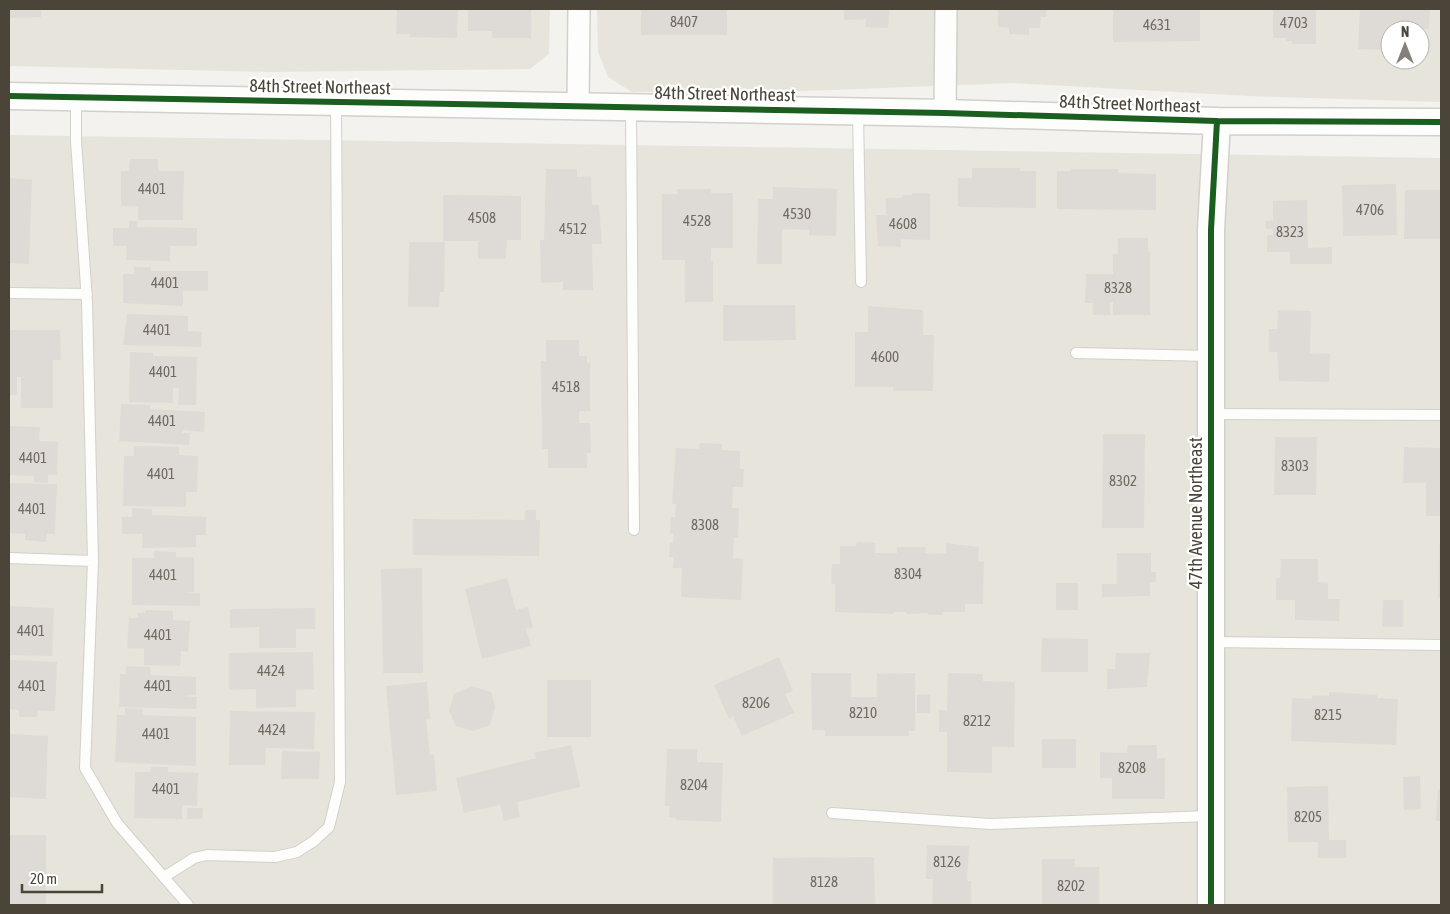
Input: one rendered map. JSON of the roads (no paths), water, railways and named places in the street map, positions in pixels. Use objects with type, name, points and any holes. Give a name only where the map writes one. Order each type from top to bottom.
[{"type":"street","points":[[578,106],[579,9]]},
{"type":"street","points":[[945,112],[946,9]]},
{"type":"street","name":"84th Street Northeast","points":[[9,96],[945,112],[1218,122],[1441,122]]},
{"type":"street","name":"47th Avenue Northeast","points":[[1212,905],[1212,230],[1218,122]]},
{"type":"lane","points":[[76,97],[76,141],[87,294],[94,561],[85,768],[117,823],[188,905]]},
{"type":"lane","points":[[164,877],[194,858],[207,855],[275,857],[297,852],[314,841],[329,827],[340,782],[336,102]]},
{"type":"lane","points":[[631,107],[634,530]]},
{"type":"lane","points":[[858,111],[861,282]]},
{"type":"lane","points":[[9,293],[87,294]]},
{"type":"lane","points":[[1076,353],[1212,356]]},
{"type":"lane","points":[[1212,414],[1441,414]]},
{"type":"lane","points":[[9,558],[94,561]]},
{"type":"lane","points":[[1212,642],[1441,645]]},
{"type":"lane","points":[[832,813],[990,824],[1212,816]]}]
